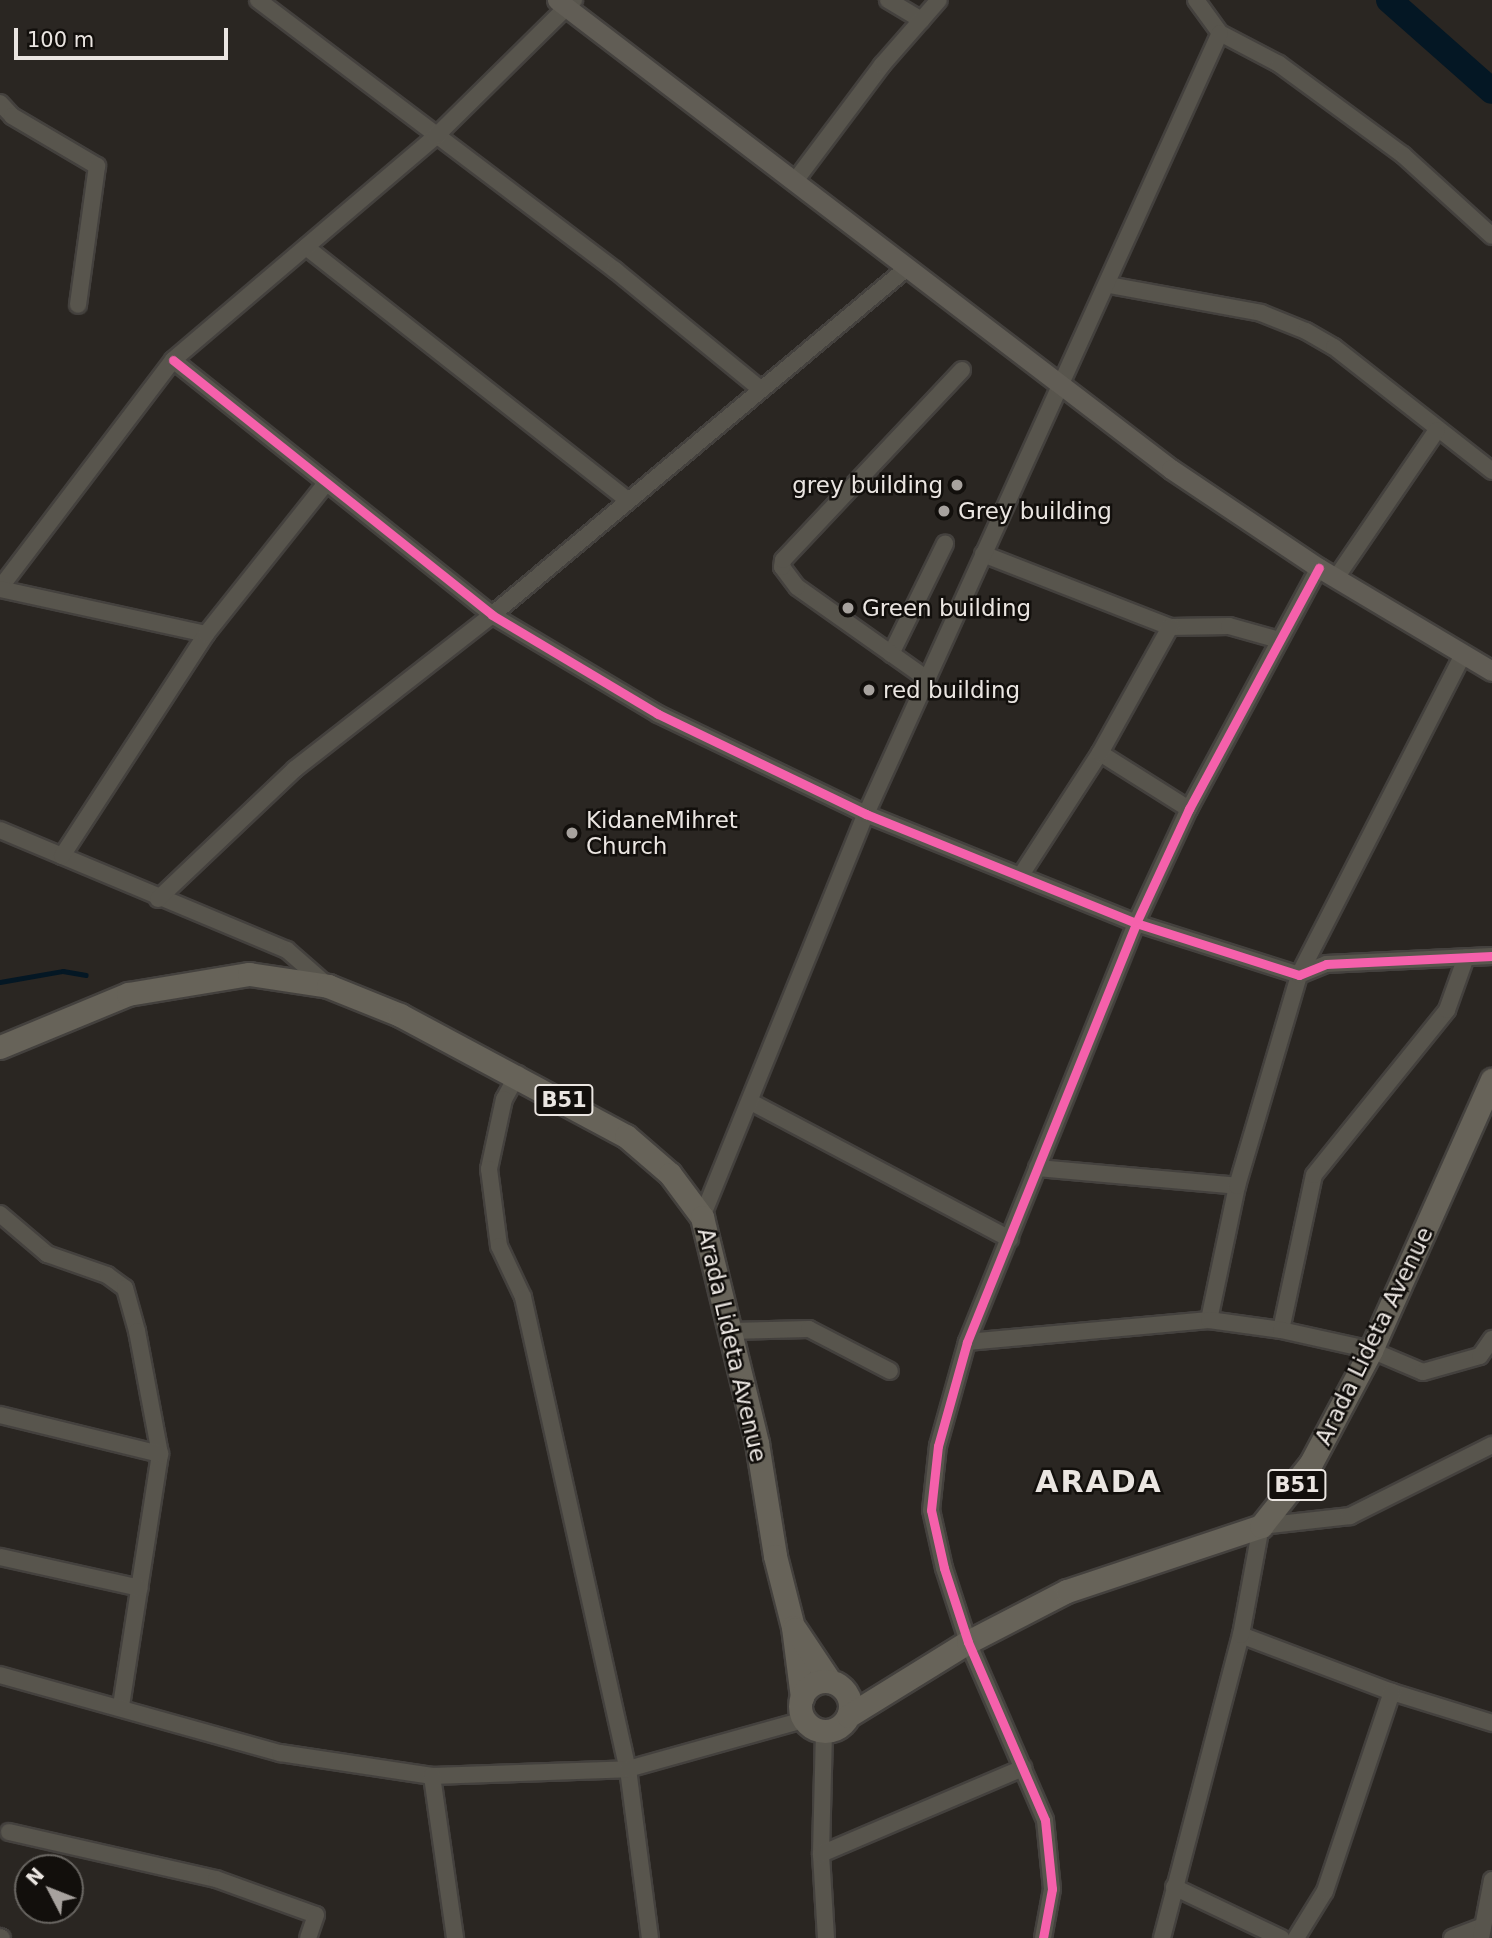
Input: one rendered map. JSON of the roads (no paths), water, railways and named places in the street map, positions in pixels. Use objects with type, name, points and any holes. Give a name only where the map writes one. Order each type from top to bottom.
[{"type":"highway","name":"Arada Lideta Avenue","points":[[0,1047],[128,994],[190,980],[249,974],[328,986],[400,1015],[518,1074],[626,1136],[670,1174],[702,1217],[757,1443],[775,1556],[793,1627],[810,1716]]},
{"type":"highway","name":"Arada Lideta Avenue","points":[[1261,1526],[1305,1474],[1371,1350],[1492,1080]]},
{"type":"highway","name":"B51","points":[[900,1682],[818,1682],[810,1716],[842,1724],[848,1716],[900,1682],[968,1642],[1068,1591],[1261,1526]]},
{"type":"highway","name":"Arada Lideta Avenue","points":[[793,1627],[836,1684],[849,1696],[848,1716]]},
{"type":"main road","points":[[567,3],[1057,386],[1319,568],[1492,671]]},
{"type":"street","points":[[258,0],[615,270],[759,388]]},
{"type":"street","points":[[888,0],[921,20]]},
{"type":"street","points":[[795,181],[939,0]]},
{"type":"street","points":[[1196,0],[1220,33],[1279,64],[1404,155],[1492,236]]},
{"type":"street","points":[[206,634],[0,589],[173,360],[436,136],[567,3]]},
{"type":"street","points":[[702,1217],[866,814],[1057,386],[1108,285],[1220,33]]},
{"type":"street","points":[[0,103],[12,116],[97,166],[78,305]]},
{"type":"street","points":[[306,247],[628,500]]},
{"type":"street","points":[[158,900],[295,769],[492,615],[759,388],[908,267]]},
{"type":"street","points":[[1108,285],[1261,313],[1306,331],[1334,347],[1492,471]]},
{"type":"street","points":[[173,360],[492,615],[658,714],[866,814],[1136,923],[1299,975],[1326,964],[1492,956]]},
{"type":"street","points":[[927,679],[797,587],[783,575],[783,560],[962,370]]},
{"type":"street","points":[[1336,578],[1437,430]]},
{"type":"street","points":[[62,856],[206,634],[326,483]]},
{"type":"street","points":[[891,654],[945,544]]},
{"type":"street","points":[[984,554],[1170,627],[1229,625],[1279,640]]},
{"type":"street","points":[[1043,1938],[1052,1889],[1050,1847],[1045,1820],[968,1642],[944,1568],[931,1510],[938,1446],[967,1342],[1136,923],[1189,809],[1319,568]]},
{"type":"street","points":[[1021,875],[1100,754],[1170,627]]},
{"type":"street","points":[[1209,1320],[1237,1186],[1299,975],[1463,655]]},
{"type":"street","points":[[1100,754],[1189,809]]},
{"type":"street","points":[[0,830],[158,900],[287,950],[328,986]]},
{"type":"street","points":[[1281,1330],[1314,1175],[1447,1010],[1466,957]]},
{"type":"street","points":[[518,1074],[504,1099],[489,1169],[499,1246],[523,1297],[628,1769],[650,1938]]},
{"type":"street","points":[[751,1102],[1010,1239]]},
{"type":"street","points":[[1037,1168],[1237,1186]]},
{"type":"street","points":[[0,1214],[47,1254],[107,1275],[125,1288],[160,1454],[121,1707]]},
{"type":"street","points":[[967,1342],[1209,1320],[1281,1330],[1371,1350],[1423,1372],[1480,1356],[1492,1339]]},
{"type":"street","points":[[730,1331],[809,1329],[890,1371]]},
{"type":"street","points":[[0,1415],[160,1454]]},
{"type":"street","points":[[1162,1938],[1241,1634],[1261,1526],[1350,1516],[1492,1445]]},
{"type":"street","points":[[0,1557],[140,1588]]},
{"type":"street","points":[[1241,1634],[1392,1692],[1492,1723]]},
{"type":"street","points":[[0,1675],[280,1753],[432,1776],[628,1769],[810,1716],[827,1938]]},
{"type":"street","points":[[1296,1938],[1325,1891],[1392,1692]]},
{"type":"street","points":[[821,1854],[1023,1768]]},
{"type":"street","points":[[432,1776],[455,1938]]},
{"type":"street","points":[[9,1832],[216,1880],[316,1915],[308,1938]]},
{"type":"street","points":[[1451,1938],[1482,1932],[1492,1880]]},
{"type":"street","points":[[1174,1887],[1281,1938]]},
{"type":"waterway","points":[[1389,0],[1492,91]]},
{"type":"waterway","points":[[0,982],[63,971],[86,975]]},
{"type":"place","name":"grey building","points":[[957,485]]},
{"type":"place","name":"Grey building","points":[[944,511]]},
{"type":"place","name":"Green building","points":[[848,608]]},
{"type":"place","name":"red building","points":[[869,690]]},
{"type":"place","name":"KidaneMihret Church","points":[[572,833]]},
{"type":"district","name":"ARADA","points":[[1099,1482]]}]
